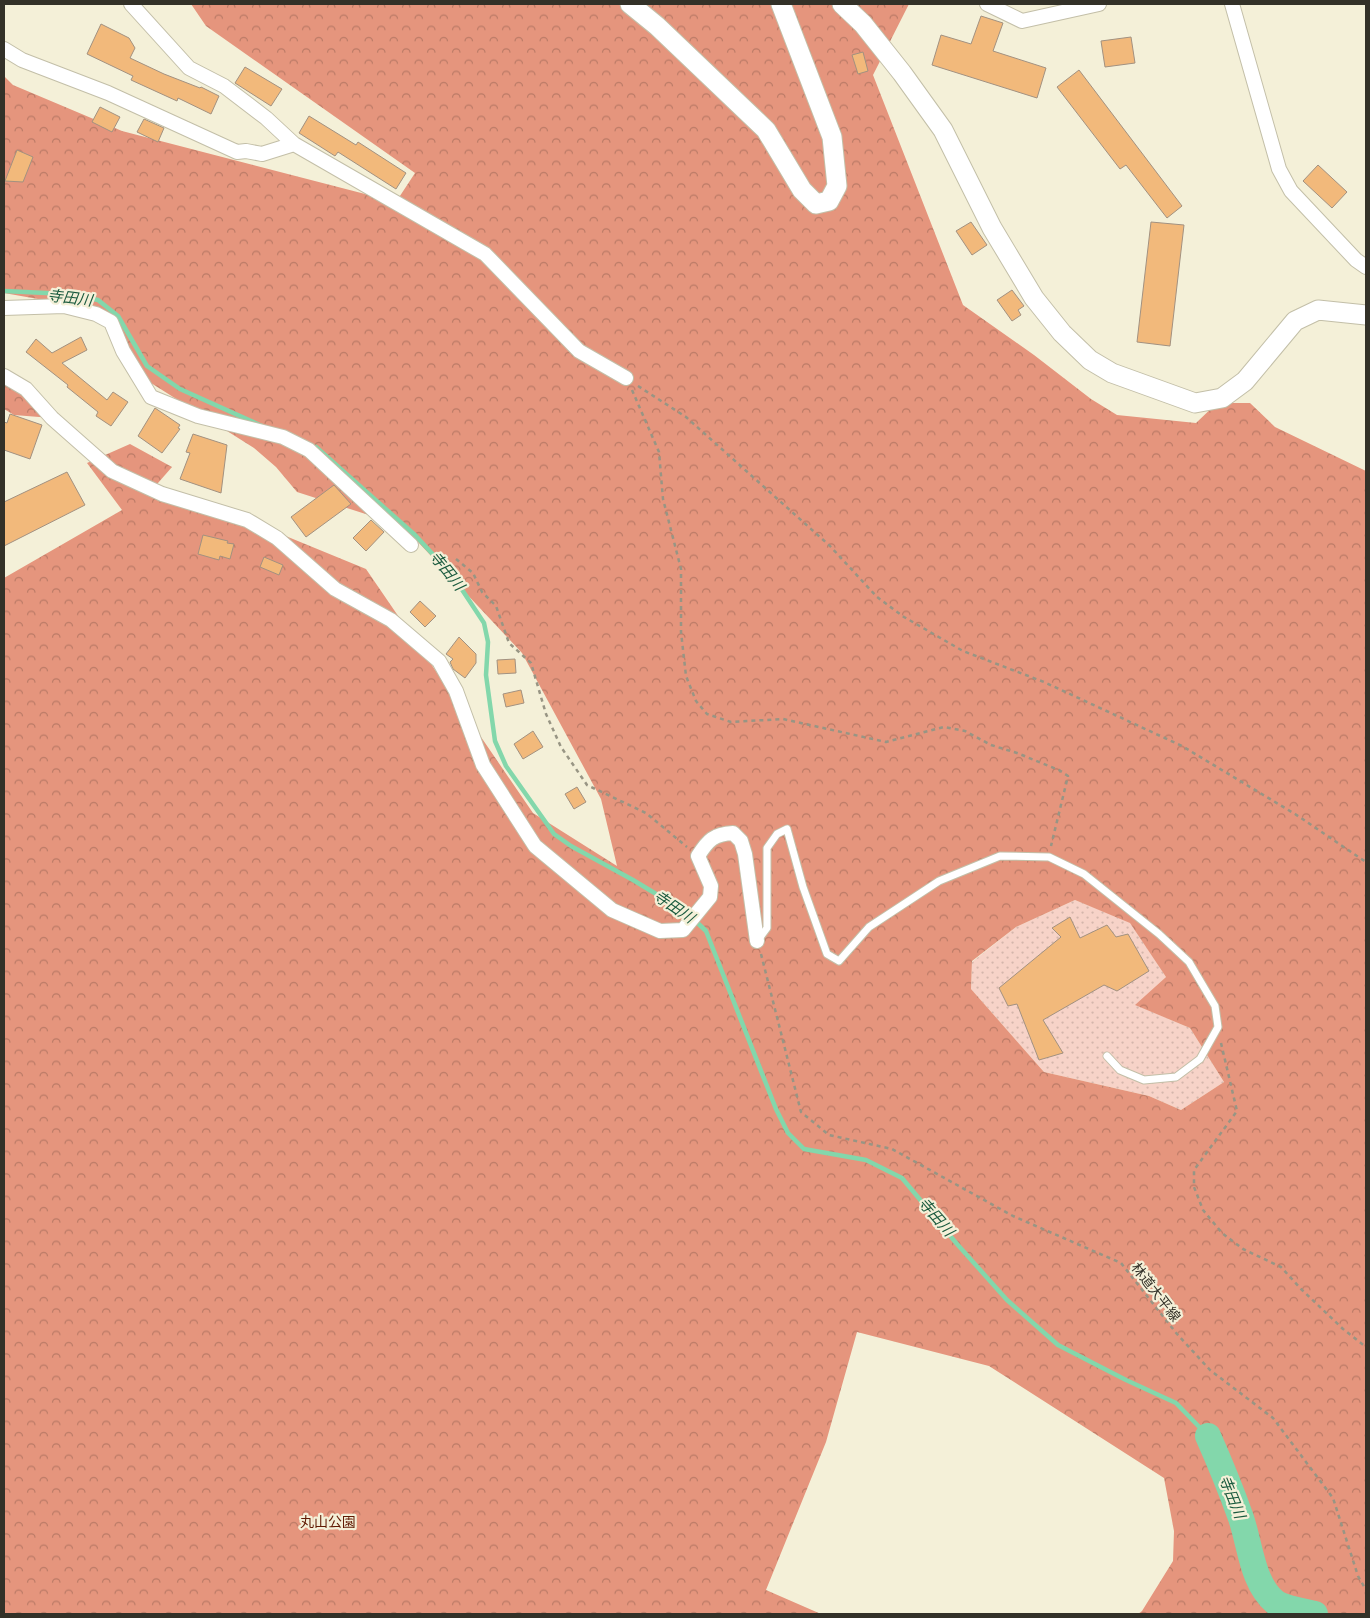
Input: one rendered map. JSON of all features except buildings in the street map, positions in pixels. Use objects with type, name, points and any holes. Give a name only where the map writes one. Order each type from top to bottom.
[{"type":"street","points":[[131,4],[189,68],[224,86],[266,118],[294,144],[485,254],[579,351],[626,378]]},
{"type":"street","points":[[630,4],[657,26],[766,130],[802,190],[816,204],[829,201],[838,186],[832,137],[781,4]]},
{"type":"street","points":[[842,4],[862,24],[902,73],[943,130],[992,228],[1034,298],[1062,333],[1090,360],[1112,373],[1195,403],[1222,398],[1245,381],[1296,321],[1318,310],[1366,315]]},
{"type":"street","points":[[987,4],[1022,21],[1099,4]]},
{"type":"street","points":[[1232,4],[1279,169],[1291,191],[1356,260],[1366,267]]},
{"type":"street","points":[[4,48],[22,60],[108,93],[237,152],[246,151],[262,154],[294,144]]},
{"type":"street","points":[[4,308],[64,306],[96,314],[111,322],[123,351],[151,397],[198,416],[283,437],[309,450],[411,545]]},
{"type":"street","points":[[4,376],[26,389],[52,418],[112,471],[162,494],[247,520],[276,538],[335,589],[391,620],[438,662],[456,691],[483,765],[536,846],[612,910],[660,931],[683,930],[710,897],[711,886],[698,856],[711,839],[722,834],[733,833],[741,841],[757,941]]},
{"type":"lane","points":[[757,941],[767,928],[766,848],[777,834],[787,829],[803,887],[827,954],[839,961],[869,927],[939,881],[1000,856],[1049,858],[1084,874],[1159,934],[1189,962],[1215,1006],[1218,1027],[1200,1059],[1176,1077],[1144,1080],[1120,1070],[1107,1056]]},
{"type":"path","points":[[626,378],[659,452],[663,499],[681,569],[681,632],[686,676],[696,701],[707,714],[731,722],[783,719],[886,742],[944,727],[965,731],[991,745],[1059,770],[1068,776],[1049,858]]},
{"type":"path","points":[[626,378],[686,417],[830,546],[877,597],[904,617],[963,650],[1044,682],[1182,746],[1295,814],[1366,862]]},
{"type":"path","points":[[456,559],[473,573],[482,592],[496,606],[509,643],[532,663],[546,714],[561,747],[587,785],[646,813],[698,856]]},
{"type":"path","name":"林道大平線","points":[[757,941],[801,1112],[829,1135],[892,1149],[1013,1216],[1121,1263],[1177,1334],[1210,1370],[1273,1418],[1332,1498],[1358,1576],[1366,1590]]},
{"type":"path","points":[[1218,1027],[1237,1111],[1194,1170],[1194,1187],[1202,1210],[1222,1233],[1236,1244],[1281,1267],[1343,1329],[1366,1347]]},
{"type":"shaded area","points":[[1075,900],[1130,922],[1166,977],[1136,1005],[1190,1028],[1224,1082],[1181,1110],[1149,1096],[1044,1072],[971,989],[972,962],[1016,927]]},
{"type":"green space","name":"丸山公園","points":[[191,4],[909,4],[873,75],[963,305],[1034,355],[1091,399],[1117,415],[1196,423],[1217,403],[1250,403],[1275,427],[1366,471],[1366,1614],[1138,1614],[1142,1611],[1173,1561],[1174,1531],[1164,1478],[989,1366],[857,1332],[826,1442],[766,1590],[821,1614],[4,1614],[4,578],[122,510],[87,463],[130,444],[172,467],[151,491],[247,520],[366,569],[533,813],[617,866],[601,799],[522,653],[403,526],[297,492],[276,467],[254,448],[151,383],[100,310],[4,293],[4,76],[13,85],[122,131],[396,202],[415,173],[206,26]],"holes":[[[1075,900],[1130,923],[1166,977],[1135,1005],[1190,1028],[1224,1082],[1181,1110],[1149,1096],[1044,1072],[971,989],[972,961],[1016,927]]]},
{"type":"green space","points":[[4,373],[52,418],[14,415],[4,409]]},
{"type":"waterway","name":"寺田川","points":[[4,291],[67,294],[98,300],[118,316],[147,366],[180,389],[262,426]]},
{"type":"waterway","name":"寺田川","points":[[316,447],[415,535],[453,576],[484,623],[488,642],[486,675],[495,741],[506,766],[554,834],[571,846],[686,912],[706,931],[776,1109],[788,1133],[804,1149],[866,1160],[902,1178],[1007,1300],[1058,1345],[1176,1403],[1208,1436]]},
{"type":"waterway","name":"寺田川","points":[[1208,1436],[1241,1518],[1261,1585],[1275,1602],[1294,1610],[1315,1614]]}]
